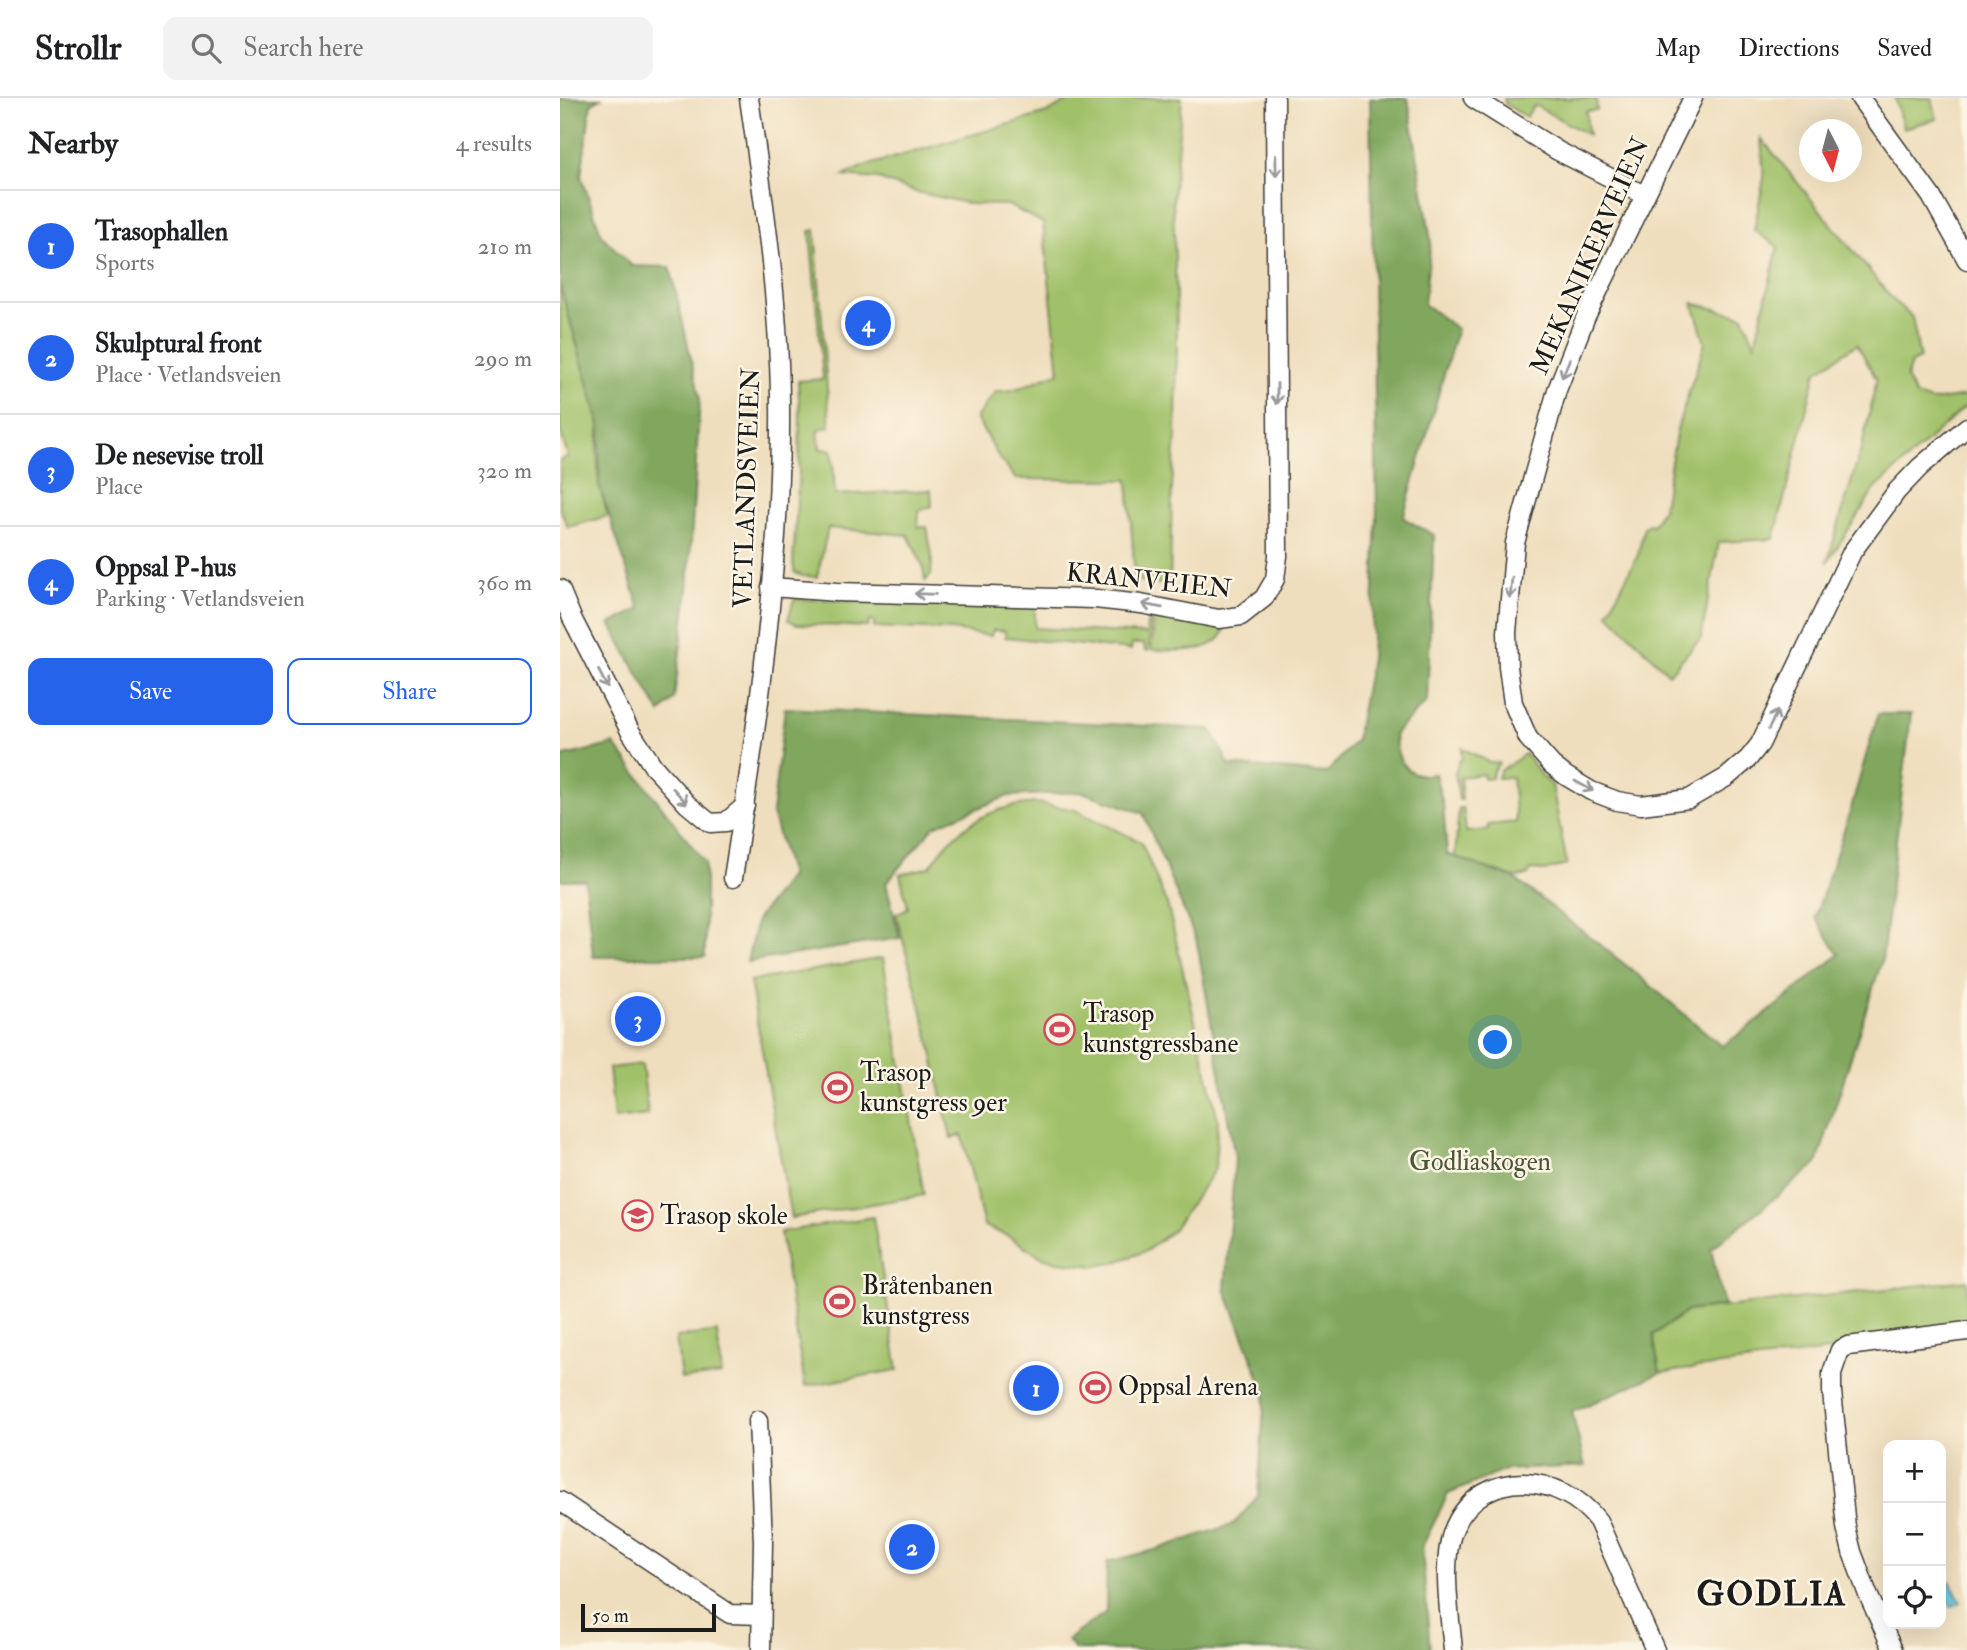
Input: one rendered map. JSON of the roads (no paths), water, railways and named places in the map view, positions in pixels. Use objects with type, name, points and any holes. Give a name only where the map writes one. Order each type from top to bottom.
[{"type":"street","name":"VETLANDSVEIEN","points":[[733,878],[757,730],[778,498],[778,347],[749,98]]},
{"type":"street","name":"KRANVEIEN","points":[[771,587],[837,592],[1095,599],[1141,604],[1219,619],[1241,616],[1259,603],[1275,579],[1278,556],[1276,98]]},
{"type":"street","points":[[1474,98],[1558,151],[1644,195]]},
{"type":"street","name":"MEKANIKERVEIEN","points":[[1693,98],[1586,316],[1557,390],[1515,542],[1507,632],[1508,667],[1513,703],[1528,738],[1552,765],[1566,776],[1604,796],[1641,805],[1689,799],[1727,777],[1748,759],[1760,744],[1852,552],[1897,491],[1928,459],[1967,427]]},
{"type":"street","points":[[1860,98],[1931,196],[1967,260]]},
{"type":"street","points":[[560,589],[630,731],[653,766],[687,804],[710,823],[726,822],[745,806]]},
{"type":"street","points":[[1893,1650],[1867,1592],[1846,1527],[1832,1373],[1840,1350],[1862,1343],[1967,1331]]},
{"type":"street","points":[[758,1420],[763,1542],[761,1650]]},
{"type":"street","points":[[1453,1650],[1448,1584],[1449,1545],[1454,1526],[1465,1510],[1481,1496],[1500,1486],[1520,1483],[1542,1484],[1562,1490],[1589,1509],[1604,1534],[1655,1650]]},
{"type":"street","points":[[560,1501],[730,1614],[761,1615]]},
{"type":"water","points":[[1950,1581],[1961,1602],[1951,1607],[1946,1596],[1946,1583]]},
{"type":"place","name":"Oppsal P-hus","points":[[868,323]]},
{"type":"place","name":"De nesevise troll","points":[[638,1019]]},
{"type":"place","name":"Trasop kunstgressbane","points":[[1060,1029]]},
{"type":"place","name":"Trasop kunstgress 9er","points":[[837,1088]]},
{"type":"place","name":"Trasop skole","points":[[637,1216]]},
{"type":"place","name":"Bråtenbanen kunstgress","points":[[839,1301]]},
{"type":"place","name":"Oppsal Arena","points":[[1095,1387]]},
{"type":"place","name":"Trasophallen","points":[[1036,1388]]},
{"type":"place","name":"Skulptural front","points":[[912,1547]]},
{"type":"district","name":"GODLIA","points":[[1772,1594]]},
{"type":"park label","name":"Godliaskogen","points":[[1480,1162]]}]
